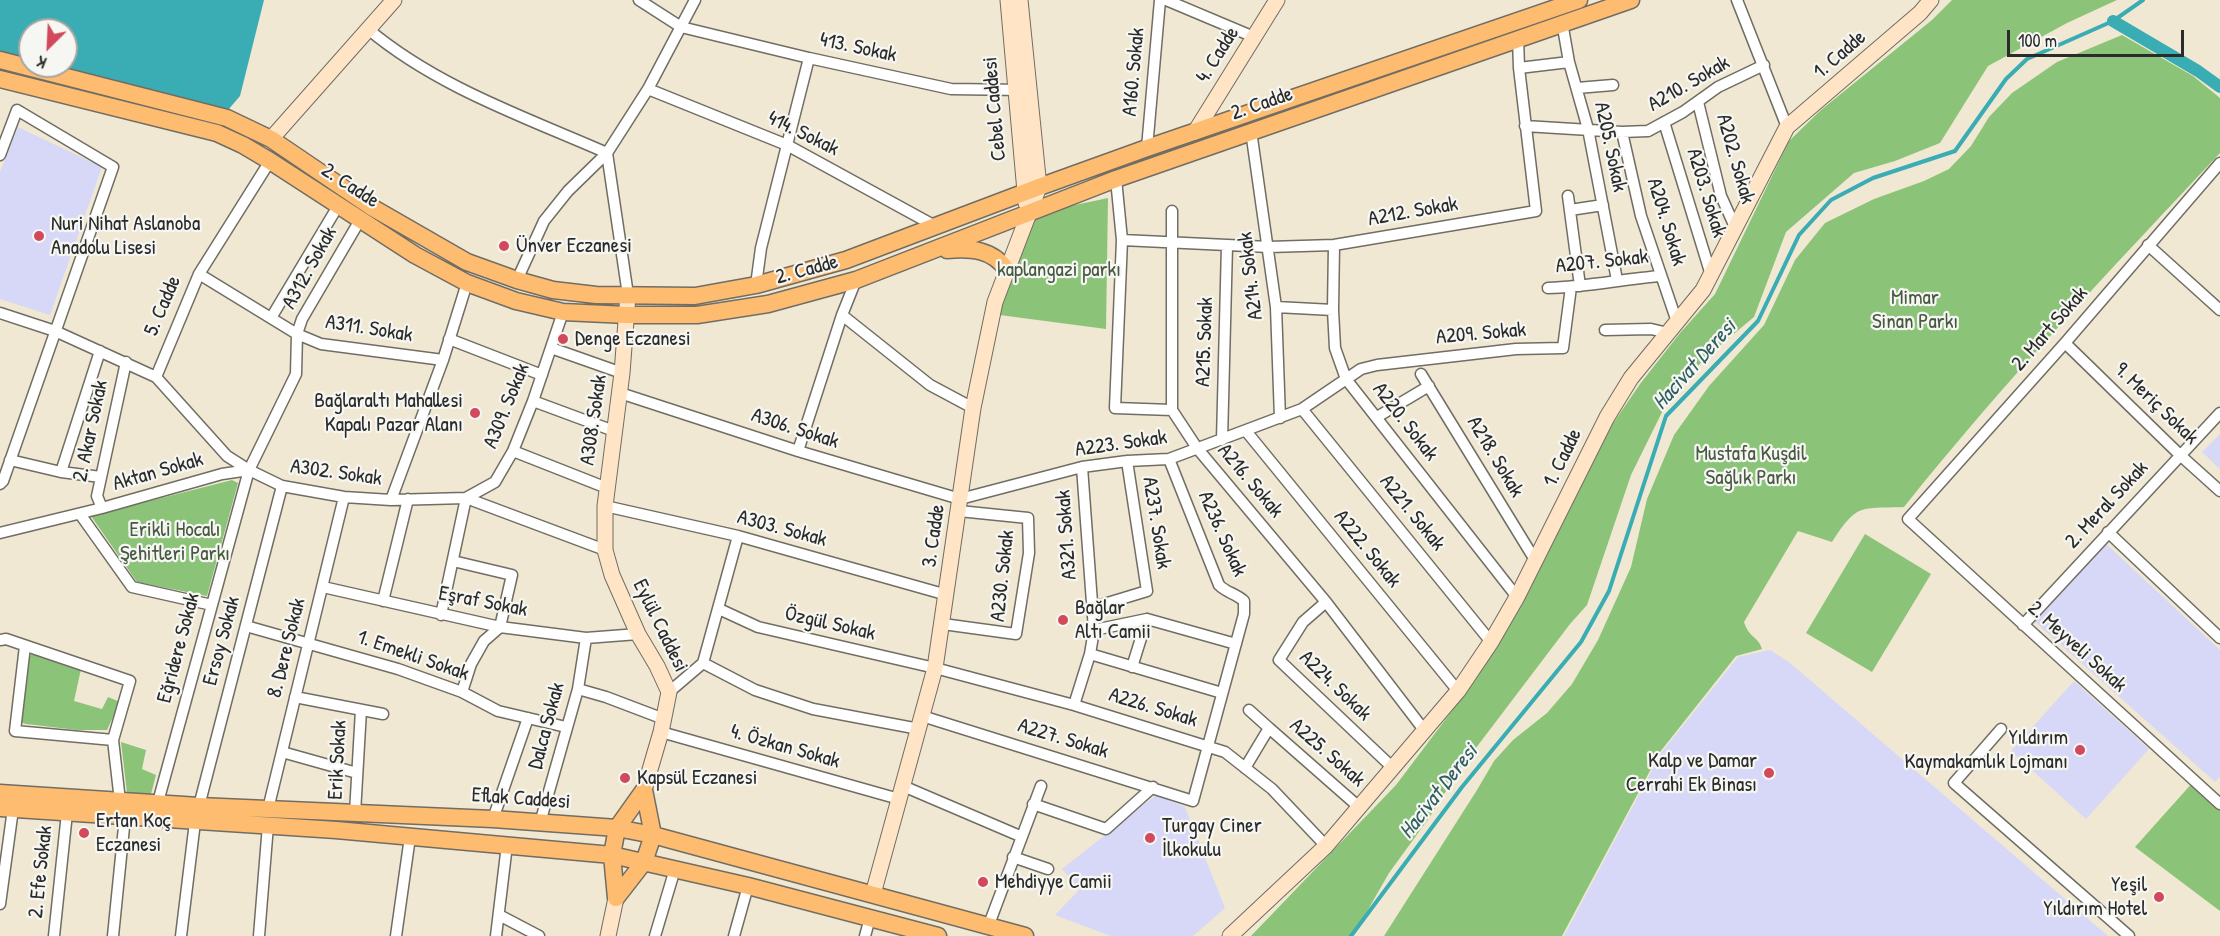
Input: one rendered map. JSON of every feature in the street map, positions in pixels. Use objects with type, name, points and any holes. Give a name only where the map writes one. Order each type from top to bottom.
[{"type":"main road","points":[[271,139],[394,0]]},
{"type":"main road","name":"Cebel Caddesi","points":[[1008,0],[1022,90],[1035,153],[1031,190]]},
{"type":"main road","name":"Cebel Caddesi","points":[[1020,0],[1022,90],[1031,190]]},
{"type":"main road","name":"4. Cadde","points":[[1195,132],[1277,0]]},
{"type":"main road","name":"2. Cadde","points":[[0,60],[227,118],[271,139],[373,208],[467,261],[517,280],[553,290],[597,296],[694,296],[756,285],[846,260],[1147,148],[1577,0]]},
{"type":"main road","name":"2. Cadde","points":[[0,79],[217,133],[270,161],[415,255],[467,284],[516,301],[563,312],[698,315],[768,304],[856,280],[1116,179],[1630,0]]},
{"type":"main road","name":"1. Cadde","points":[[1230,936],[1326,846],[1458,691],[1491,642],[1517,597],[1606,417],[1631,378],[1703,290],[1787,127],[1920,13],[1931,0]]},
{"type":"main road","points":[[1035,153],[1044,166],[1065,179]]},
{"type":"main road","name":"3. Cadde","points":[[873,894],[935,668],[973,408],[995,302],[1028,215],[1031,190]]},
{"type":"main road","points":[[931,252],[974,249],[1000,260],[1007,270]]},
{"type":"main road","name":"A308. Sokak","points":[[605,550],[605,506],[620,393],[628,295]]},
{"type":"main road","name":"Eylül Caddesi","points":[[605,550],[612,574],[638,634],[669,692],[663,725],[644,790]]},
{"type":"main road","points":[[608,936],[615,898],[612,855],[617,828],[644,790]]},
{"type":"main road","points":[[615,898],[644,862],[653,835],[644,790]]},
{"type":"main road","name":"Eflak Caddesi","points":[[0,793],[158,802],[197,814]]},
{"type":"main road","name":"Eflak Caddesi","points":[[6,808],[125,817],[197,814],[268,817],[354,813],[493,819],[617,828],[653,835],[1025,936]]},
{"type":"main road","name":"Eflak Caddesi","points":[[268,817],[410,837],[612,855],[748,886],[869,931],[938,936]]},
{"type":"street","name":"413. Sokak","points":[[639,0],[681,27],[809,58],[951,88],[1022,90]]},
{"type":"street","points":[[517,280],[544,221],[568,191],[607,153],[648,89],[695,0]]},
{"type":"street","name":"A160. Sokak","points":[[1147,148],[1160,0]]},
{"type":"street","points":[[1167,0],[1254,37]]},
{"type":"street","points":[[1737,0],[1787,127]]},
{"type":"street","name":"A205. Sokak","points":[[1562,22],[1569,62],[1588,129],[1617,280]]},
{"type":"street","points":[[368,29],[386,44],[446,82],[607,153]]},
{"type":"street","name":"A212. Sokak","points":[[1122,240],[1269,248],[1334,245],[1536,211],[1518,68],[1518,38]]},
{"type":"street","points":[[756,285],[761,248],[809,58]]},
{"type":"street","points":[[1518,68],[1569,62]]},
{"type":"street","name":"A210. Sokak","points":[[1525,126],[1622,132],[1648,130],[1698,102],[1719,87],[1764,65]]},
{"type":"street","points":[[1577,88],[1613,85]]},
{"type":"street","name":"414. Sokak","points":[[648,89],[787,144],[935,226]]},
{"type":"street","name":"A202. Sokak","points":[[1698,102],[1721,196],[1736,227]]},
{"type":"street","points":[[0,155],[17,110],[113,167],[0,484]]},
{"type":"street","name":"A203. Sokak","points":[[1664,122],[1711,275]]},
{"type":"street","name":"A214. Sokak","points":[[1251,131],[1276,307],[1280,418]]},
{"type":"street","name":"A204. Sokak","points":[[1622,132],[1641,216],[1661,276],[1673,328]]},
{"type":"street","points":[[607,153],[628,295]]},
{"type":"street","name":"5. Cadde","points":[[156,377],[199,274],[270,161]]},
{"type":"street","name":"2. Mart Sokak","points":[[1908,519],[2065,343],[2220,162]]},
{"type":"street","points":[[1116,179],[1122,240],[1115,408],[1172,410],[1172,211]]},
{"type":"street","points":[[1568,196],[1575,286]]},
{"type":"street","points":[[1570,210],[1603,205]]},
{"type":"street","points":[[272,318],[338,206]]},
{"type":"street","name":"A312. Sokak","points":[[249,470],[296,374],[297,334],[302,319],[360,220]]},
{"type":"street","name":"A215. Sokak","points":[[1222,440],[1227,245]]},
{"type":"street","name":"A220. Sokak","points":[[1334,245],[1335,348],[1346,379],[1517,597]]},
{"type":"street","points":[[2148,245],[2220,310]]},
{"type":"street","name":"A311. Sokak","points":[[199,274],[297,334],[321,344],[443,360]]},
{"type":"street","name":"A207. Sokak","points":[[1548,288],[1661,276]]},
{"type":"street","points":[[798,451],[842,315],[856,280]]},
{"type":"street","points":[[391,500],[443,360],[467,284]]},
{"type":"street","name":"A209. Sokak","points":[[1346,379],[1361,369],[1377,365],[1516,349],[1563,348],[1575,286]]},
{"type":"street","points":[[1276,307],[1333,310]]},
{"type":"street","name":"A309. Sokak","points":[[466,498],[495,482],[513,451],[533,401],[563,312]]},
{"type":"street","name":"A302. Sokak","points":[[0,313],[55,332],[156,377],[226,456],[282,486],[344,496],[391,500],[466,498],[605,550]]},
{"type":"street","points":[[842,315],[930,385],[973,408]]},
{"type":"street","points":[[1605,330],[1673,328]]},
{"type":"street","points":[[449,339],[542,375]]},
{"type":"street","name":"9. Meriç Sokak","points":[[2065,343],[2220,491]]},
{"type":"street","points":[[551,348],[622,373]]},
{"type":"street","points":[[61,472],[100,351]]},
{"type":"street","name":"2. Akar Sokak","points":[[102,508],[97,496],[126,362]]},
{"type":"street","name":"A218. Sokak","points":[[1421,374],[1535,560]]},
{"type":"street","name":"A223. Sokak","points":[[959,505],[1082,467],[1127,461],[1169,459],[1302,409],[1346,379]]},
{"type":"street","points":[[1377,417],[1429,386]]},
{"type":"street","name":"A306. Sokak","points":[[620,393],[959,505]]},
{"type":"street","points":[[533,401],[614,431]]},
{"type":"street","name":"A221. Sokak","points":[[1302,409],[1491,642]]},
{"type":"street","name":"A216. Sokak","points":[[1172,410],[1197,448],[1326,603],[1424,730]]},
{"type":"street","name":"2. Meral Sokak","points":[[2023,625],[2220,413]]},
{"type":"street","name":"A222. Sokak","points":[[1246,431],[1458,691]]},
{"type":"street","points":[[513,451],[607,488]]},
{"type":"street","name":"A236. Sokak","points":[[1169,459],[1219,585],[1227,593],[1237,595],[1244,601],[1244,614],[1236,644]]},
{"type":"street","points":[[10,460],[61,472],[101,477]]},
{"type":"street","name":"A237. Sokak","points":[[1091,608],[1147,591],[1127,461]]},
{"type":"street","name":"A321. Sokak","points":[[1074,705],[1090,654],[1094,630],[1082,467]]},
{"type":"street","name":"Aktan Sokak","points":[[0,533],[80,514],[222,474],[249,470]]},
{"type":"street","name":"Eğridere Sokak","points":[[158,802],[249,470]]},
{"type":"street","name":"Ersoy Sokak","points":[[181,936],[197,814],[282,486]]},
{"type":"street","name":"8. Dere Sokak","points":[[259,936],[268,817],[344,496]]},
{"type":"street","points":[[441,615],[466,498]]},
{"type":"street","points":[[383,601],[408,499]]},
{"type":"street","name":"A230. Sokak","points":[[943,624],[1016,634],[1029,553],[1028,518],[959,505]]},
{"type":"street","name":"A303. Sokak","points":[[605,506],[738,536],[947,595]]},
{"type":"street","points":[[80,514],[132,587],[212,605]]},
{"type":"street","name":"2. Meyveli Sokak","points":[[1908,519],[2023,625],[2218,798]]},
{"type":"street","points":[[2108,532],[2220,638]]},
{"type":"street","points":[[669,692],[704,663],[738,536]]},
{"type":"street","points":[[453,561],[512,575],[500,627],[484,641],[471,664],[462,692]]},
{"type":"street","name":"Eşraf Sokak","points":[[322,587],[500,627],[586,638],[638,634]]},
{"type":"street","name":"A224. Sokak","points":[[1326,603],[1303,622],[1279,660],[1393,768]]},
{"type":"street","name":"Özgül Sokak","points":[[719,609],[758,627],[935,668]]},
{"type":"street","points":[[1132,667],[1147,619]]},
{"type":"street","points":[[1094,630],[1147,619],[1236,644],[1209,746]]},
{"type":"street","name":"1. Emekli Sokak","points":[[246,626],[309,643],[462,692],[498,711],[566,727]]},
{"type":"street","name":"Dalca Sokak","points":[[540,823],[578,689],[586,638]]},
{"type":"street","points":[[0,640],[6,639],[130,681],[113,740],[120,801]]},
{"type":"street","points":[[26,646],[15,731],[113,740]]},
{"type":"street","points":[[1090,654],[1222,693]]},
{"type":"street","points":[[704,663],[755,690],[813,709],[921,723]]},
{"type":"street","name":"A226. Sokak","points":[[935,668],[1074,705],[1225,752],[1272,789],[1326,846]]},
{"type":"street","name":"4. Özkan Sokak","points":[[578,689],[606,697],[663,725],[901,793],[1020,836]]},
{"type":"street","name":"Erik Sokak","points":[[295,697],[383,714]]},
{"type":"street","name":"Erik Sokak","points":[[354,813],[361,710]]},
{"type":"street","name":"A225. Sokak","points":[[1249,710],[1359,807]]},
{"type":"street","points":[[493,819],[528,718]]},
{"type":"street","name":"A227. Sokak","points":[[921,723],[1153,787],[1193,801],[1209,746]]},
{"type":"street","name":"A225. Sokak","points":[[1245,768],[1269,728]]},
{"type":"street","points":[[2001,729],[1954,783],[2129,936]]},
{"type":"street","points":[[282,752],[357,773]]},
{"type":"street","points":[[988,927],[1020,836],[1041,786]]},
{"type":"street","points":[[1033,804],[1106,829],[1153,787]]},
{"type":"street","points":[[0,904],[6,808]]},
{"type":"street","name":"2. Efe Sokak","points":[[54,936],[67,813]]},
{"type":"street","points":[[113,936],[125,817]]},
{"type":"street","points":[[396,936],[410,837]]},
{"type":"street","points":[[496,936],[507,845]]},
{"type":"street","points":[[1013,857],[1048,869]]},
{"type":"street","points":[[655,936],[675,869]]},
{"type":"street","points":[[734,936],[748,886]]},
{"type":"street","points":[[499,915],[538,936]]},
{"type":"shaded area","name":"Nuri Nihat Aslanoba Anadolu Lisesi","points":[[18,127],[102,167],[50,315],[0,299],[0,172]]},
{"type":"shaded area","points":[[2220,434],[2220,469],[2202,452]]},
{"type":"shaded area","points":[[2103,541],[2220,650],[2220,777],[2215,782],[2033,620]]},
{"type":"shaded area","points":[[1770,650],[1790,663],[2108,936],[1564,936],[1661,753],[1738,657]]},
{"type":"shaded area","name":"Yıldırım Kaymakamlık Lojmanı","points":[[2074,681],[2149,749],[2086,819],[2011,751]]},
{"type":"shaded area","name":"Turgay Ciner İlkokulu","points":[[1156,795],[1185,807],[1225,908],[1193,936],[1111,936],[1055,915],[1080,889],[1062,869]]},
{"type":"green space","points":[[1952,0],[2117,0],[2067,23],[1988,66],[1940,143],[1895,161],[1854,173],[1786,232],[1754,317],[1705,358],[1666,404],[1631,475],[1587,605],[1570,624],[1460,769],[1429,818],[1389,873],[1353,936],[1251,936],[1396,785],[1476,679],[1532,581],[1612,425],[1640,384],[1680,333],[1715,294],[1789,141],[1821,110],[1932,20]]},
{"type":"green space","points":[[2122,35],[2193,76],[2220,98],[2220,153],[2019,371],[1904,507],[1861,510],[1848,520],[1832,542],[1798,531],[1744,622],[1762,649],[1736,656],[1660,752],[1562,936],[1384,936],[1494,761],[1513,740],[1547,713],[1572,684],[1598,640],[1631,567],[1647,499],[1674,435],[1709,386],[1764,325],[1795,260],[1825,223],[1874,199],[1924,181],[1949,169],[1971,146],[1989,117],[2012,93],[2057,62]]},
{"type":"green space","name":"kaplangazi parkı","points":[[1108,198],[1106,329],[992,314],[1028,215]]},
{"type":"green space","name":"Erikli Hocalı Şehitleri Parkı","points":[[232,480],[238,483],[207,596],[137,582],[91,516]]},
{"type":"green space","points":[[1865,534],[1931,574],[1872,672],[1806,633]]},
{"type":"green space","points":[[34,652],[81,669],[74,701],[102,709],[108,697],[120,702],[107,730],[77,730],[20,722],[27,659]]},
{"type":"green space","points":[[121,742],[146,750],[142,769],[156,775],[151,794],[127,793]]},
{"type":"green space","points":[[2194,781],[2220,805],[2220,911],[2135,847]]},
{"type":"water","points":[[0,0],[264,0],[240,96],[222,117],[62,78],[78,78],[78,18],[18,18],[18,67],[0,63]]},
{"type":"waterway","name":"Hacivat Deresi","points":[[1351,936],[1462,787],[1581,642],[1609,591],[1666,416],[1758,321],[1799,235],[1831,200],[1873,178],[1955,151],[2006,79],[2027,59],[2113,21],[2143,0]]},
{"type":"waterway","points":[[2113,21],[2198,71],[2220,87]]},
{"type":"place","name":"Nuri Nihat Aslanoba Anadolu Lisesi","points":[[39,236]]},
{"type":"place","name":"Ünver Eczanesi","points":[[504,246]]},
{"type":"place","name":"Denge Eczanesi","points":[[563,339]]},
{"type":"place","name":"Bağlaraltı Mahallesi Kapalı Pazar Alanı","points":[[475,413]]},
{"type":"place","name":"Bağlar Altı Camii","points":[[1063,620]]},
{"type":"place","name":"Yıldırım Kaymakamlık Lojmanı","points":[[2080,750]]},
{"type":"place","name":"Kalp ve Damar Cerrahi Ek Binası","points":[[1769,773]]},
{"type":"place","name":"Kapsül Eczanesi","points":[[625,778]]},
{"type":"place","name":"Ertan Koç Eczanesi","points":[[84,833]]},
{"type":"place","name":"Turgay Ciner İlkokulu","points":[[1150,838]]},
{"type":"place","name":"Mehdiyye Camii","points":[[983,882]]},
{"type":"place","name":"Yeşil Yıldırım Hotel","points":[[2159,897]]},
{"type":"park label","name":"Mimar Sinan Parkı","points":[[1915,310]]},
{"type":"park label","name":"Mustafa Kuşdil Sağlık Parkı","points":[[1751,466]]}]
